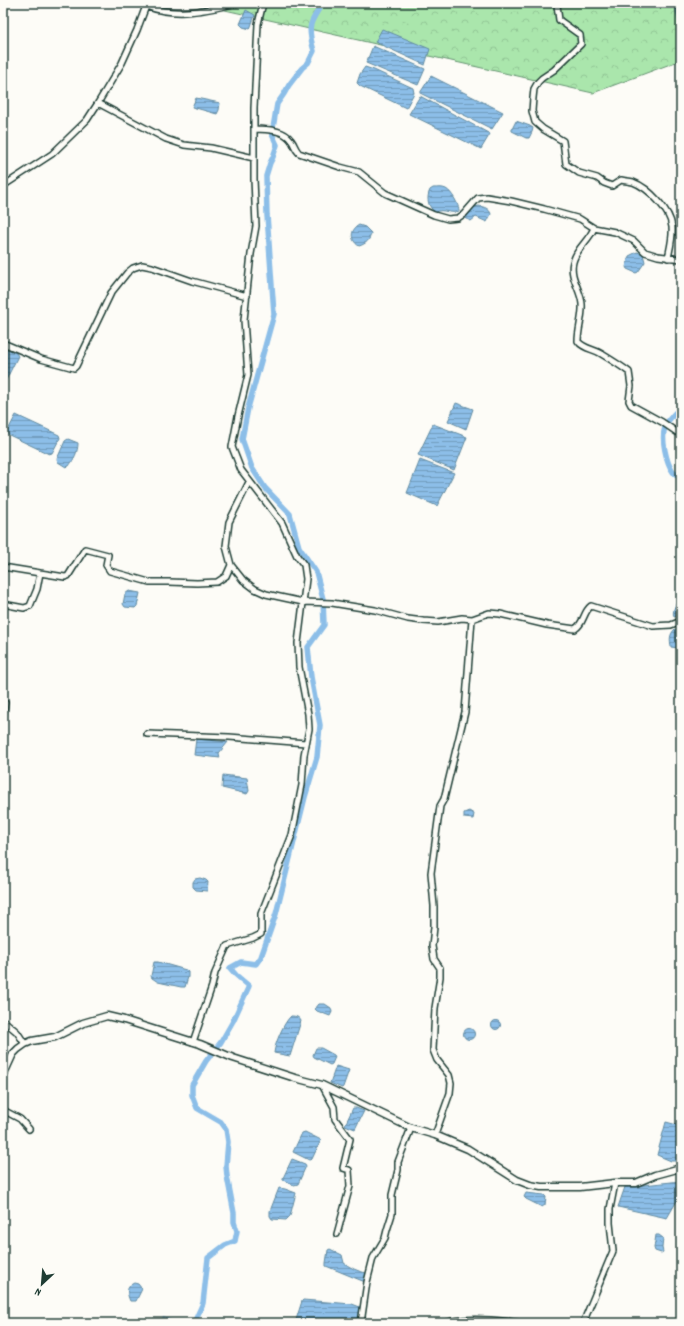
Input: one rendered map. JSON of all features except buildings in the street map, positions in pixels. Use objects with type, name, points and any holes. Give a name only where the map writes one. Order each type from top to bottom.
[{"type":"street","points":[[139,3],[151,8],[182,13],[208,10],[238,3]]},
{"type":"street","points":[[193,1042],[215,973],[227,946],[261,934],[261,914],[264,904],[292,835],[302,785],[304,755],[309,729],[308,714],[299,667],[298,643],[306,579],[304,565],[297,556],[282,523],[241,470],[232,447],[248,375],[244,320],[251,254],[256,226],[254,108],[258,24],[263,3]]},
{"type":"street","points":[[558,3],[559,20],[580,35],[581,44],[554,70],[542,78],[534,89],[532,111],[535,122],[543,129],[563,141],[566,164],[579,174],[597,178],[612,186],[621,180],[632,182],[641,186],[657,200],[666,210],[672,227],[672,243],[668,258]]},
{"type":"street","points":[[3,186],[52,154],[87,120],[122,63],[146,6]]},
{"type":"street","points":[[98,103],[166,139],[184,145],[211,148],[254,158]]},
{"type":"street","points":[[255,129],[276,131],[286,135],[294,143],[295,149],[299,153],[340,168],[359,172],[385,193],[434,215],[448,219],[458,218],[464,214],[478,198],[487,197],[511,201],[580,220],[594,228],[615,232],[634,241],[646,252],[658,256],[681,259]]},
{"type":"street","points":[[594,228],[591,236],[578,248],[571,269],[582,303],[578,341],[580,344],[598,352],[629,372],[629,401],[631,405],[662,422],[681,435]]},
{"type":"street","points":[[3,343],[41,359],[74,368],[112,293],[127,273],[133,268],[142,265],[247,296]]},
{"type":"street","points":[[250,482],[229,522],[226,546],[231,565],[243,580],[254,589],[266,594],[303,602],[332,603],[375,610],[408,619],[438,622],[462,618],[472,619],[489,613],[575,629],[580,627],[587,608],[591,606],[653,626],[671,625],[681,621]]},
{"type":"street","points":[[3,567],[65,577],[68,576],[85,549],[108,555],[106,565],[110,572],[149,582],[217,582],[226,576],[231,565]]},
{"type":"street","points":[[3,604],[24,608],[30,606],[37,589],[40,573]]},
{"type":"street","points":[[435,1135],[450,1093],[451,1083],[449,1075],[437,1060],[433,1050],[435,1008],[440,968],[434,959],[432,946],[434,906],[431,874],[440,806],[444,800],[465,712],[472,619]]},
{"type":"street","points":[[3,716],[5,703]]},
{"type":"street","points":[[146,734],[229,737],[306,743]]},
{"type":"street","points":[[3,1076],[13,1054],[25,1044],[55,1037],[83,1023],[106,1016],[124,1020],[200,1044],[234,1058],[295,1078],[322,1085],[411,1128],[435,1135],[468,1149],[517,1180],[530,1185],[541,1187],[580,1187],[615,1183],[636,1183],[670,1171],[677,1169],[681,1170]]},
{"type":"street","points":[[3,1020],[17,1032],[25,1044]]},
{"type":"street","points":[[322,1085],[334,1107],[335,1119],[350,1139],[343,1168],[349,1170],[350,1186],[337,1234]]},
{"type":"street","points":[[3,1110],[20,1119],[29,1129]]},
{"type":"street","points":[[361,1323],[371,1266],[387,1230],[392,1214],[392,1195],[398,1170],[398,1162],[411,1128]]},
{"type":"street","points":[[583,1323],[613,1251],[610,1209],[615,1183]]},
{"type":"street","points":[[446,1323],[470,1320],[503,1320],[519,1323]]},
{"type":"green space","points":[[194,3],[681,3],[681,60],[593,93]]},
{"type":"water","points":[[246,10],[255,15],[250,29],[243,27],[240,24]]},
{"type":"water","points":[[382,29],[430,49],[425,65],[375,42]]},
{"type":"water","points":[[373,46],[425,69],[418,85],[366,63]]},
{"type":"water","points":[[365,67],[413,88],[414,93],[406,108],[360,86],[357,83],[360,74]]},
{"type":"water","points":[[431,76],[503,112],[492,129],[420,93]]},
{"type":"water","points":[[420,96],[490,134],[481,149],[409,114]]},
{"type":"water","points":[[196,98],[220,103],[217,114],[192,107]]},
{"type":"water","points":[[516,121],[533,128],[529,138],[512,131]]},
{"type":"water","points":[[433,188],[443,188],[451,193],[458,205],[459,211],[435,212],[429,205],[428,199],[430,190]]},
{"type":"water","points":[[479,206],[489,210],[491,214],[487,222],[476,217],[471,221],[464,218],[474,207]]},
{"type":"water","points":[[359,225],[365,227],[371,233],[370,238],[364,244],[359,246],[354,241],[352,235],[356,227]]},
{"type":"water","points":[[637,252],[643,254],[645,262],[636,273],[627,269],[626,267],[629,256]]},
{"type":"water","points":[[3,347],[16,353],[18,356],[3,386]]},
{"type":"water","points":[[456,403],[473,409],[466,429],[448,421]]},
{"type":"water","points":[[16,415],[59,435],[60,438],[52,453],[49,454],[9,435],[7,432]]},
{"type":"water","points":[[433,424],[467,437],[454,470],[418,455]]},
{"type":"water","points":[[68,439],[78,443],[78,446],[73,461],[66,467],[58,462],[57,459],[65,441]]},
{"type":"water","points":[[420,460],[454,473],[437,506],[407,493]]},
{"type":"water","points":[[129,591],[140,593],[137,606],[135,608],[125,607],[123,604],[125,594]]},
{"type":"water","points":[[678,601],[681,601],[681,615],[674,617],[674,609]]},
{"type":"water","points":[[675,629],[681,632],[681,643],[678,648],[671,647],[670,637]]},
{"type":"water","points":[[196,739],[228,742],[219,753],[220,758],[194,755]]},
{"type":"water","points":[[223,775],[247,778],[249,791],[247,794],[222,788]]},
{"type":"water","points":[[469,811],[474,814],[473,819],[464,818],[464,813]]},
{"type":"water","points":[[200,878],[208,882],[207,891],[196,890],[193,887],[193,882],[195,879]]},
{"type":"water","points":[[154,962],[186,970],[188,972],[188,977],[185,987],[158,982],[152,978],[151,976]]},
{"type":"water","points":[[319,1004],[325,1004],[331,1008],[332,1012],[330,1016],[315,1009]]},
{"type":"water","points":[[291,1016],[297,1017],[301,1021],[290,1056],[274,1053],[280,1033]]},
{"type":"water","points":[[496,1020],[501,1025],[496,1030],[491,1025]]},
{"type":"water","points":[[469,1028],[473,1030],[475,1034],[473,1038],[469,1040],[465,1038],[463,1034],[465,1030]]},
{"type":"water","points":[[316,1048],[321,1048],[334,1055],[335,1057],[332,1064],[330,1065],[314,1057],[313,1055]]},
{"type":"water","points":[[336,1066],[349,1070],[342,1088],[330,1083]]},
{"type":"water","points":[[353,1108],[364,1111],[355,1129],[345,1125]]},
{"type":"water","points":[[666,1122],[681,1126],[681,1151],[677,1161],[671,1161],[657,1155]]},
{"type":"water","points":[[305,1132],[321,1140],[312,1159],[309,1160],[293,1152],[302,1133]]},
{"type":"water","points":[[292,1159],[305,1164],[306,1166],[298,1184],[294,1185],[283,1180]]},
{"type":"water","points":[[681,1181],[681,1194],[667,1218],[618,1207],[625,1187]]},
{"type":"water","points":[[279,1188],[296,1193],[290,1216],[286,1220],[272,1219],[270,1216],[270,1211]]},
{"type":"water","points":[[526,1193],[544,1195],[546,1197],[545,1205],[542,1207],[526,1199],[524,1197]]},
{"type":"water","points":[[656,1235],[663,1238],[663,1252],[661,1253],[655,1251],[654,1248]]},
{"type":"water","points":[[330,1249],[342,1255],[344,1263],[347,1265],[366,1273],[367,1276],[365,1282],[326,1266],[328,1250]]},
{"type":"water","points":[[134,1283],[138,1284],[142,1289],[136,1301],[130,1301],[128,1289]]},
{"type":"water","points":[[303,1300],[352,1304],[360,1307],[359,1323],[295,1323]]},
{"type":"waterway","points":[[194,1323],[203,1303],[208,1258],[225,1245],[235,1241],[237,1231],[234,1222],[234,1213],[227,1176],[226,1166],[228,1142],[226,1129],[221,1122],[197,1108],[192,1095],[192,1085],[206,1061],[221,1042],[233,1021],[249,986],[230,968],[241,962],[256,964],[261,957],[276,914],[305,797],[317,757],[320,725],[311,677],[308,647],[324,625],[323,599],[316,572],[299,547],[290,514],[265,488],[252,468],[242,439],[248,408],[274,314],[267,215],[266,176],[277,145],[272,134],[277,104],[289,85],[302,68],[308,63],[314,51],[310,31],[312,21],[323,3]]},
{"type":"waterway","points":[[681,6],[676,9],[678,19],[681,22]]},
{"type":"waterway","points":[[681,277],[681,292]]},
{"type":"waterway","points":[[681,407],[666,424],[664,432],[665,450],[670,468],[674,473],[681,477]]},
{"type":"waterway","points":[[161,1323],[164,1320],[172,1323]]}]
